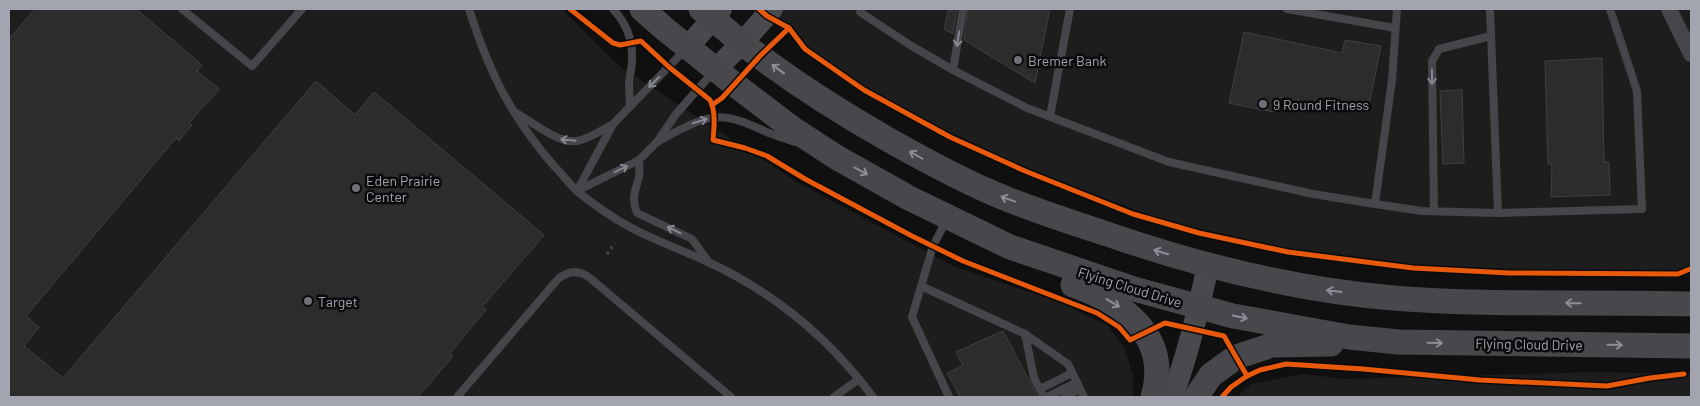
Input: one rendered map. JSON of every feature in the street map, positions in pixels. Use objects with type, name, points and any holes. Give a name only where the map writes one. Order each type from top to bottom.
[{"type":"main road","name":"Flying Cloud Drive","points":[[642,9],[716,70],[793,129],[836,157],[910,198],[1010,248],[1134,289],[1233,316],[1330,334],[1398,342],[1691,346]]},
{"type":"main road","points":[[712,12],[742,43],[814,95],[927,161],[989,192],[1126,241],[1208,266],[1266,279],[1391,298],[1456,302],[1691,304]]},
{"type":"main road","points":[[1010,248],[1035,272],[1094,292],[1124,310],[1136,320],[1146,332],[1154,350],[1156,386],[1153,397]]},
{"type":"main road","points":[[1196,397],[1211,375],[1236,357],[1253,350],[1272,345],[1398,342]]},
{"type":"street","points":[[716,70],[772,9]]},
{"type":"street","points":[[1669,9],[1691,54]]},
{"type":"street","points":[[688,47],[712,12]]},
{"type":"street","points":[[1172,397],[1184,365],[1208,266]]},
{"type":"lane","points":[[182,9],[252,66],[302,9]]},
{"type":"lane","points":[[469,9],[501,92],[539,148],[577,191],[628,226],[709,262],[778,302],[834,350],[873,397]]},
{"type":"lane","points":[[613,9],[628,30],[631,43],[630,106]]},
{"type":"lane","points":[[861,9],[860,12],[868,18],[910,45],[953,70],[1027,108],[1169,162],[1313,194],[1375,204],[1422,211],[1498,213],[1642,209],[1637,92],[1610,9]]},
{"type":"lane","points":[[953,70],[963,9]]},
{"type":"lane","points":[[1050,116],[1070,9]]},
{"type":"lane","points":[[1287,9],[1395,28]]},
{"type":"lane","points":[[1375,204],[1392,80],[1397,9]]},
{"type":"lane","points":[[1490,9],[1498,213]]},
{"type":"lane","points":[[1434,211],[1432,62],[1439,49],[1491,36]]},
{"type":"lane","points":[[577,191],[613,124],[688,47]]},
{"type":"lane","points":[[577,191],[639,160],[656,142],[676,114],[716,70]]},
{"type":"lane","points":[[514,112],[558,139],[568,141],[578,141],[613,124]]},
{"type":"lane","points":[[656,142],[706,119],[734,119],[836,157]]},
{"type":"lane","points":[[639,160],[640,175],[633,194],[637,213],[692,239],[709,262]]},
{"type":"lane","points":[[948,217],[933,246],[912,317],[949,397]]},
{"type":"lane","points":[[456,397],[558,278],[568,273],[582,272],[731,397]]},
{"type":"lane","points":[[921,286],[1025,334],[1068,364],[1082,393]]},
{"type":"lane","points":[[1025,334],[1034,378],[1045,397],[1082,393]]},
{"type":"lane","points":[[1040,389],[1072,373]]},
{"type":"lane","points":[[834,397],[859,379]]},
{"type":"lane","points":[[1064,397],[1082,393]]},
{"type":"path","points":[[607,254],[615,243]]},
{"type":"shaded area","name":"Eden Prairie Center","points":[[9,9],[562,9],[618,65],[797,182],[953,266],[1064,304],[1108,326],[1124,346],[1133,376],[1133,397],[9,397]]},
{"type":"shaded area","points":[[757,9],[1691,9],[1691,269],[1678,274],[1509,273],[1413,268],[1288,252],[1199,233],[1100,197],[968,145],[864,90],[805,49]]},
{"type":"shaded area","points":[[1596,372],[1691,374],[1691,397],[1236,397],[1252,384],[1304,374],[1345,379]]},
{"type":"building","name":"Eden Prairie Center","points":[[35,9],[136,9],[202,65],[197,71],[219,89],[189,123],[192,125],[179,141],[176,138],[26,316],[39,327],[24,346],[63,378],[316,81],[355,115],[374,92],[544,235],[482,307],[486,310],[450,353],[453,356],[418,397],[9,397],[9,39]]},
{"type":"building","points":[[957,9],[953,34],[944,29],[948,11]]},
{"type":"building","name":"Bremer Bank","points":[[968,9],[1050,9],[1035,83],[964,40]]},
{"type":"building","points":[[1244,32],[1342,53],[1345,40],[1381,46],[1369,105],[1333,99],[1331,106],[1278,97],[1274,112],[1229,103]]},
{"type":"building","points":[[1602,58],[1604,162],[1609,162],[1610,195],[1551,197],[1552,164],[1548,164],[1545,61]]},
{"type":"building","points":[[1462,90],[1464,163],[1443,164],[1440,91]]},
{"type":"building","points":[[1003,331],[1038,397],[960,397],[947,373],[963,366],[956,352]]},
{"type":"cycle path","points":[[570,9],[613,43],[620,45],[641,41],[669,67],[710,100],[714,115],[713,140],[767,156],[805,179],[963,261],[1097,313],[1119,327],[1130,340],[1165,323],[1224,336],[1247,376]]},
{"type":"cycle path","points":[[759,9],[767,16],[789,28],[805,49],[864,90],[950,137],[1025,171],[1133,214],[1199,233],[1288,252],[1413,268],[1509,273],[1678,274],[1690,269]]},
{"type":"cycle path","points":[[712,105],[722,98],[760,56],[789,28]]},
{"type":"cycle path","points":[[1222,397],[1231,387],[1247,376],[1260,370],[1286,364],[1480,380],[1607,386],[1684,374]]},
{"type":"place","name":"Bremer Bank","points":[[1018,60]]},
{"type":"place","name":"9 Round Fitness","points":[[1263,104]]},
{"type":"place","name":"Eden Prairie Center","points":[[356,188]]},
{"type":"place","name":"Target","points":[[308,301]]}]
